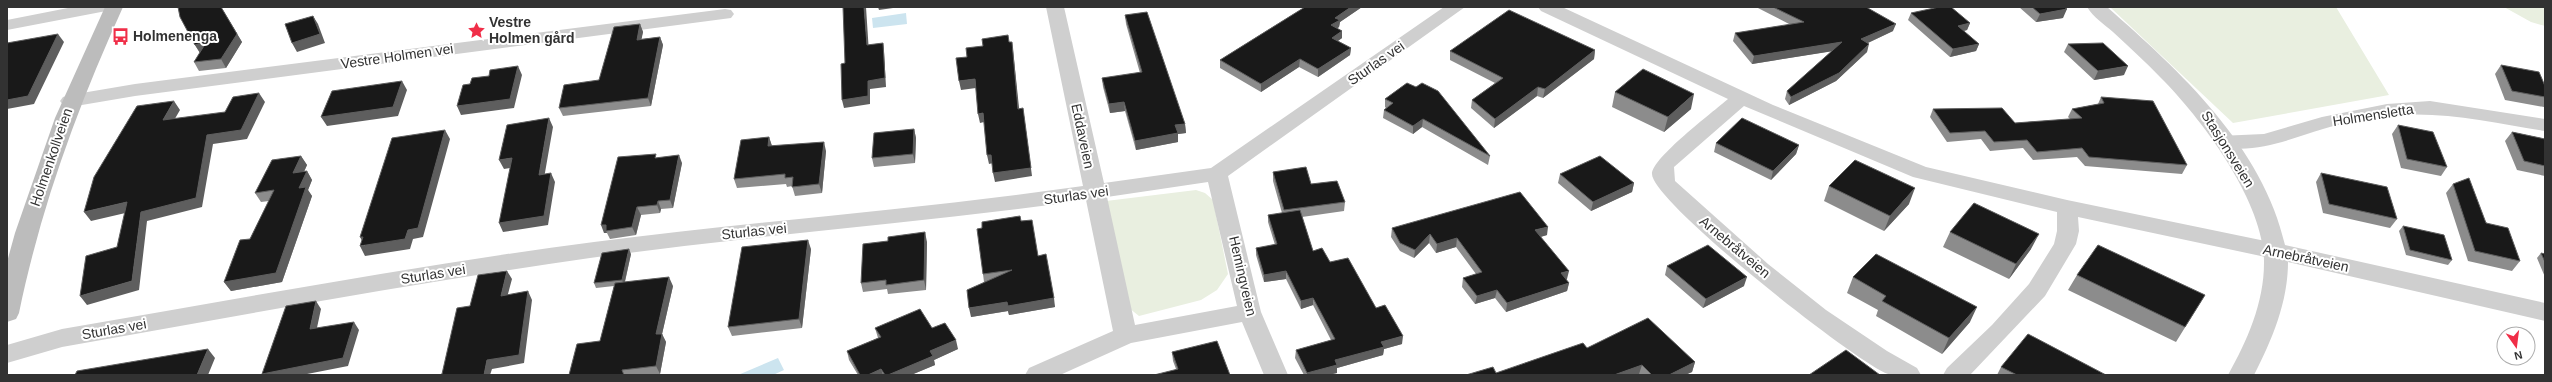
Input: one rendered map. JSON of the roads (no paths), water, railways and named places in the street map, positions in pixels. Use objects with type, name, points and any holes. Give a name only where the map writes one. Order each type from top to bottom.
[{"type":"main road","name":"Holmenkollveien","points":[[7,313],[35,200],[70,101],[114,7]]},
{"type":"street","points":[[7,25],[101,7]]},
{"type":"street","name":"Eddaveien","points":[[1056,7],[1126,335]]},
{"type":"street","name":"Sturlas vei","points":[[7,354],[62,338],[447,272],[694,238],[976,208],[1095,193],[1218,174],[1456,7]]},
{"type":"street","name":"Arnebråtveien","points":[[1547,7],[1741,98],[1890,161],[1920,172],[2067,207],[2275,251],[2545,312]]},
{"type":"street","name":"Stasjonsveien","points":[[2096,7],[2181,84],[2226,140],[2254,190],[2275,251],[2276,274],[2270,300],[2254,349],[2241,375]]},
{"type":"street","name":"Vestre Holmen vei","points":[[70,101],[135,90],[725,14]]},
{"type":"street","name":"Arnebråtveien","points":[[1741,98],[1666,163],[1661,174],[1663,182],[1678,198],[1801,301],[1860,346],[1909,375]]},
{"type":"street","name":"Holmensletta","points":[[2226,140],[2265,140],[2322,123],[2365,114],[2387,110],[2430,107],[2545,125]]},
{"type":"street","name":"Hemingveien","points":[[1218,174],[1250,312],[1259,338],[1276,375]]},
{"type":"street","points":[[1955,375],[2000,331],[2037,290],[2065,244],[2068,232],[2067,207]]},
{"type":"street","points":[[1038,375],[1126,335],[1250,312]]},
{"type":"water","points":[[906,13],[907,24],[873,28],[872,18]]},
{"type":"water","points":[[778,358],[784,370],[773,375],[738,375]]},
{"type":"place","name":"Vestre Holmen gård","points":[[476,30]]},
{"type":"place","name":"Holmenenga","points":[[120,36]]}]
